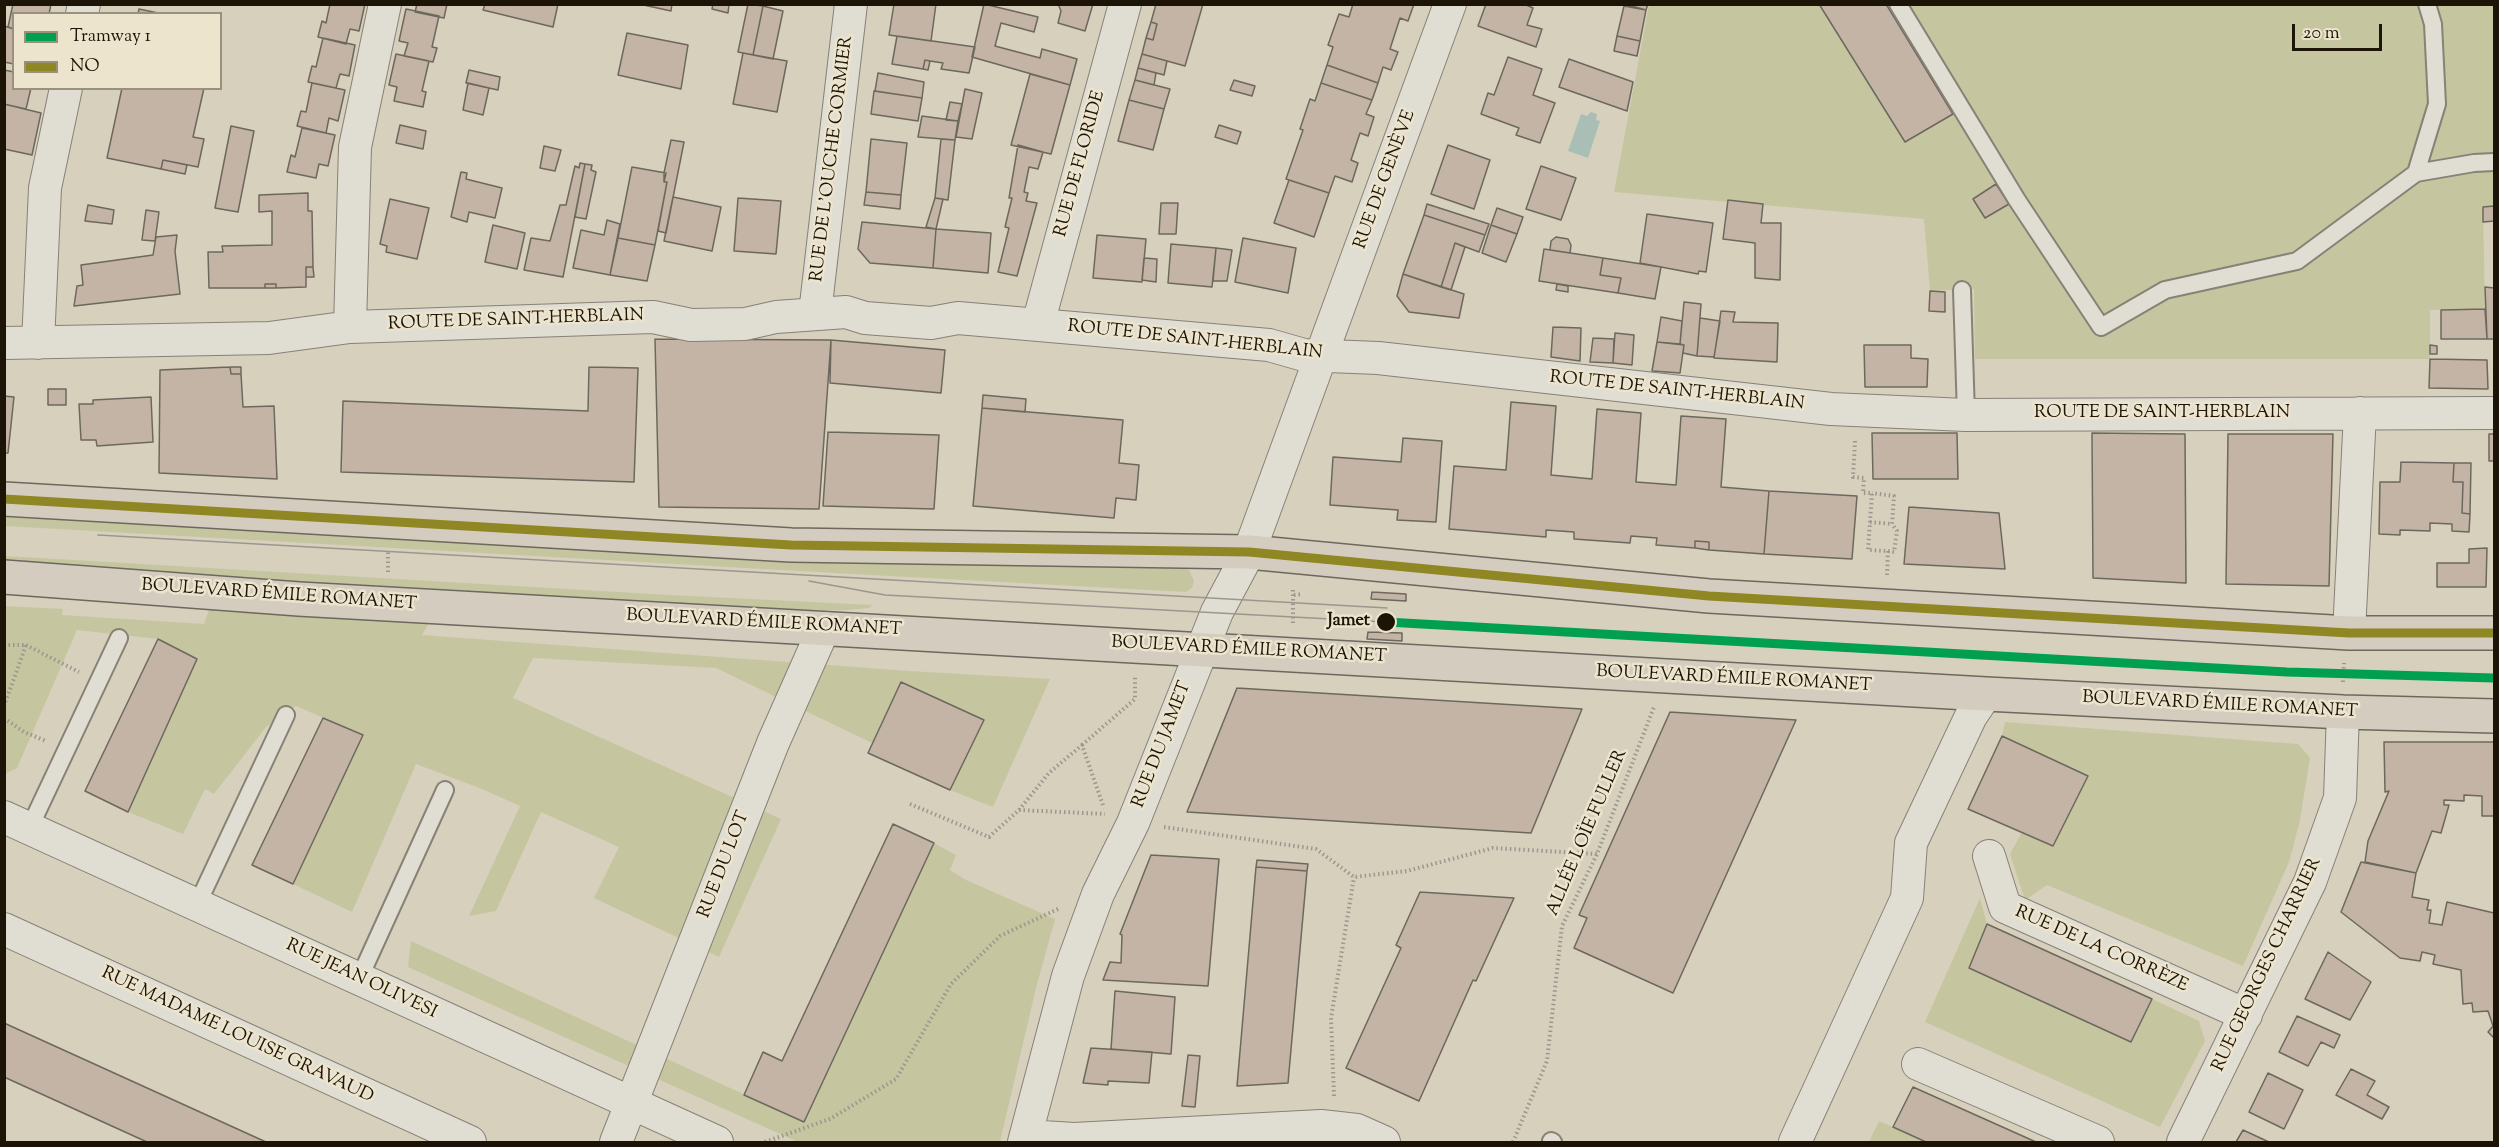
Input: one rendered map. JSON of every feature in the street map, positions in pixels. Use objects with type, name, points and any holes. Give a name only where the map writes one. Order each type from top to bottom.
[{"type":"main road","points":[[4,500],[791,544],[1249,552],[1709,596],[1885,606],[2347,646],[2494,633]]},
{"type":"main road","name":"BOULEVARD ÉMILE ROMANET","points":[[4,577],[387,603],[1986,694],[2343,701],[2494,716]]},
{"type":"street","points":[[350,327],[355,147],[385,4]]},
{"type":"street","name":"RUE DE L'OUCHE CORMIER","points":[[815,313],[851,4]]},
{"type":"street","name":"RUE DE FLORIDE","points":[[1038,324],[1125,4]]},
{"type":"street","name":"RUE DE GENÈVE","points":[[1323,355],[1450,4]]},
{"type":"street","points":[[38,343],[45,188],[66,90]]},
{"type":"street","name":"ROUTE DE SAINT-HERBLAIN","points":[[4,343],[269,338],[350,327],[653,317],[691,325],[745,324],[776,317],[846,312],[865,318],[931,323],[958,318],[1269,345],[1304,355],[1378,358],[1857,410],[1966,414],[2494,413]]},
{"type":"street","name":"RUE DU JAMET","points":[[1025,1139],[1068,976],[1098,894],[1133,822],[1201,648],[1249,552],[1323,355]]},
{"type":"street","points":[[2347,646],[2360,413]]},
{"type":"street","name":"RUE DU LOT","points":[[616,1143],[773,743],[824,628]]},
{"type":"street","points":[[1795,1143],[1907,898],[1911,843],[1971,716],[1986,694]]},
{"type":"street","name":"RUE GEORGES CHARRIER","points":[[2183,1143],[2310,882],[2340,798],[2343,701]]},
{"type":"street","name":"RUE JEAN OLIVESI","points":[[17,823],[717,1143]]},
{"type":"street","name":"RUE DE LA CORRÈZE","points":[[1989,856],[2005,907],[2246,1015]]},
{"type":"street","name":"RUE MADAME LOUISE GRAVAUD","points":[[4,929],[470,1143]]},
{"type":"street","points":[[1918,1064],[2098,1143]]},
{"type":"street","points":[[1025,1139],[1188,1138],[1321,1126],[1357,1130],[1384,1143]]},
{"type":"lane","points":[[1898,4],[2018,200],[2101,327],[2165,290],[2297,261],[2416,173],[2474,163],[2494,162]]},
{"type":"lane","points":[[2416,173],[2437,104],[2433,24],[2427,4]]},
{"type":"lane","points":[[1962,290],[1966,414]]},
{"type":"lane","points":[[17,823],[66,750],[119,638]]},
{"type":"lane","points":[[197,905],[286,715]]},
{"type":"lane","points":[[359,980],[445,790]]},
{"type":"path","points":[[1857,410],[1853,477],[1864,478],[1863,493],[1872,493],[1894,496],[1892,524],[1897,531],[1894,552],[1868,550],[1872,493]]},
{"type":"path","points":[[387,603],[389,521]]},
{"type":"path","points":[[1870,522],[1892,524]]},
{"type":"path","points":[[1885,606],[1888,551]]},
{"type":"path","points":[[1290,555],[1294,595],[1290,654]]},
{"type":"path","points":[[1294,595],[1302,594]]},
{"type":"path","points":[[4,645],[26,645],[54,661],[99,680]]},
{"type":"path","points":[[4,706],[26,645]]},
{"type":"path","points":[[910,804],[989,837],[1019,810],[1049,773],[1135,699],[1134,673],[1146,645]]},
{"type":"path","points":[[2343,701],[2347,646]]},
{"type":"path","name":"ALLÉE LOÏE FULLER","points":[[1513,1143],[1547,1061],[1562,926],[1597,854],[1667,676]]},
{"type":"path","points":[[4,718],[24,732],[66,750]]},
{"type":"path","points":[[1019,810],[1106,814],[1082,745]]},
{"type":"path","points":[[1133,822],[1317,849],[1354,877],[1407,871],[1493,848],[1597,854]]},
{"type":"path","points":[[1336,1128],[1331,1065],[1331,1018],[1354,877]]},
{"type":"path","points":[[765,1143],[830,1119],[896,1079],[951,984],[1000,936],[1066,905]]},
{"type":"green space","points":[[1649,5],[2494,5],[2494,206],[2483,207],[2485,309],[2430,310],[2430,359],[1975,359],[1974,289],[1930,291],[1924,219],[1614,192]]},
{"type":"green space","points":[[4,517],[479,541],[768,560],[1181,567],[1189,570],[1194,581],[1192,588],[1186,592],[5,526]]},
{"type":"green space","points":[[5,556],[872,605],[869,608],[847,610],[781,611],[5,565]]},
{"type":"green space","points":[[5,606],[63,609],[62,615],[204,624],[209,610],[431,620],[422,635],[909,671],[1050,679],[993,807],[950,790],[984,720],[901,682],[872,743],[716,668],[533,658],[513,698],[781,819],[719,957],[594,898],[619,847],[541,812],[496,911],[469,916],[520,806],[416,764],[352,912],[293,884],[363,735],[296,706],[266,727],[214,794],[205,789],[183,834],[128,812],[196,659],[158,639],[77,630],[17,768],[5,774]]},
{"type":"green space","points":[[2005,722],[2298,744],[2310,758],[2300,820],[2289,862],[2243,966],[2047,885],[2025,900],[2010,854],[2022,832],[2053,846],[2087,776],[2002,736]]},
{"type":"green space","points":[[934,843],[956,855],[950,870],[966,880],[1055,919],[1036,988],[1000,1142],[798,1142],[408,967],[411,941],[804,1122]]},
{"type":"green space","points":[[1980,898],[1987,924],[1969,968],[2131,1042],[2152,999],[2199,1021],[2205,1041],[2160,1127],[1925,1022]]},
{"type":"green space","points":[[1879,1121],[1893,1127],[1926,1142],[1869,1142]]},
{"type":"shaded area","points":[[1591,112],[1597,114],[1596,120],[1600,121],[1588,158],[1568,151],[1581,114],[1587,116]]},
{"type":"building","points":[[13,4],[51,4],[49,12],[12,12],[12,28],[8,27]]},
{"type":"building","points":[[330,4],[365,4],[359,31],[350,29],[346,44],[318,37],[322,21],[326,23]]},
{"type":"building","points":[[417,4],[447,4],[444,18],[415,12]]},
{"type":"building","points":[[485,4],[558,4],[553,27],[483,10]]},
{"type":"building","points":[[639,4],[672,4],[671,11]]},
{"type":"building","points":[[713,4],[729,4],[728,13],[712,9]]},
{"type":"building","points":[[748,4],[763,6],[753,55],[738,52]]},
{"type":"building","points":[[894,4],[936,4],[931,41],[889,35]]},
{"type":"building","points":[[984,4],[1038,17],[1034,32],[1001,23],[995,46],[1040,58],[1042,49],[1077,59],[1070,85],[972,57]]},
{"type":"building","points":[[1058,4],[1093,4],[1085,31],[1058,23],[1061,11]]},
{"type":"building","points":[[1156,4],[1203,4],[1185,66],[1142,54],[1146,38],[1153,40],[1157,24],[1151,22]]},
{"type":"building","points":[[1353,4],[1414,4],[1408,21],[1400,18],[1390,49],[1398,52],[1391,70],[1383,67],[1378,83],[1327,65],[1333,47],[1328,45],[1339,14],[1349,17]]},
{"type":"building","points":[[1486,4],[1524,4],[1533,8],[1527,25],[1542,29],[1536,47],[1478,26]]},
{"type":"building","points":[[1624,4],[1648,4],[1646,10]]},
{"type":"building","points":[[1819,4],[1886,4],[1953,114],[1905,142]]},
{"type":"building","points":[[763,6],[783,11],[773,59],[753,55]]},
{"type":"building","points":[[1624,6],[1646,10],[1640,41],[1617,36]]},
{"type":"building","points":[[406,9],[439,16],[432,47],[437,48],[433,62],[404,56],[408,43],[399,41]]},
{"type":"building","points":[[1151,22],[1157,24],[1153,40],[1146,38]]},
{"type":"building","points":[[4,26],[12,28],[12,64],[4,62]]},
{"type":"building","points":[[627,33],[688,45],[681,89],[618,75]]},
{"type":"building","points":[[897,36],[975,47],[969,73],[941,69],[943,63],[925,60],[923,69],[892,64]]},
{"type":"building","points":[[1617,36],[1640,41],[1637,56],[1614,51]]},
{"type":"building","points":[[323,38],[355,45],[349,76],[340,74],[336,88],[308,82],[312,66],[316,67]]},
{"type":"building","points":[[743,53],[787,61],[777,112],[733,104]]},
{"type":"building","points":[[396,54],[429,61],[422,91],[426,92],[423,107],[394,101],[397,87],[389,85]]},
{"type":"building","points":[[1142,54],[1167,61],[1164,75],[1138,68]]},
{"type":"building","points":[[1508,57],[1542,69],[1533,95],[1555,103],[1540,143],[1516,135],[1519,128],[1481,114],[1488,93],[1494,95]]},
{"type":"building","points":[[1569,59],[1633,82],[1627,111],[1559,87]]},
{"type":"building","points":[[925,60],[930,61],[928,70],[923,69]]},
{"type":"building","points":[[1327,65],[1378,83],[1372,100],[1321,83]]},
{"type":"building","points":[[1138,68],[1156,73],[1154,85],[1135,80]]},
{"type":"building","points":[[4,70],[12,72],[12,90],[31,90],[26,109],[4,104]]},
{"type":"building","points":[[469,70],[500,77],[498,90],[466,83]]},
{"type":"building","points":[[878,73],[924,82],[922,98],[875,91]]},
{"type":"building","points":[[1030,74],[1070,85],[1051,154],[1011,145]]},
{"type":"building","points":[[1135,80],[1170,89],[1164,109],[1129,100]]},
{"type":"building","points":[[1234,80],[1255,86],[1252,96],[1230,90]]},
{"type":"building","points":[[312,83],[345,90],[338,121],[329,118],[326,133],[297,126],[301,111],[306,112]]},
{"type":"building","points":[[468,83],[489,88],[483,115],[463,110]]},
{"type":"building","points":[[1321,83],[1372,100],[1366,114],[1374,117],[1368,136],[1360,133],[1351,160],[1358,163],[1352,182],[1335,176],[1329,193],[1286,179],[1303,130],[1300,129],[1310,99],[1315,101]]},
{"type":"building","points":[[965,89],[982,93],[972,139],[956,137]]},
{"type":"building","points":[[122,90],[204,90],[193,137],[204,139],[198,167],[163,160],[161,169],[107,158]]},
{"type":"building","points":[[874,91],[922,98],[918,121],[871,114]]},
{"type":"building","points":[[1129,100],[1164,109],[1153,150],[1118,141]]},
{"type":"building","points":[[950,102],[962,104],[958,121],[946,120]]},
{"type":"building","points":[[4,104],[41,113],[32,155],[4,149]]},
{"type":"building","points":[[922,116],[958,121],[955,140],[918,137]]},
{"type":"building","points":[[400,125],[426,131],[423,149],[396,143]]},
{"type":"building","points":[[1219,125],[1241,132],[1237,144],[1215,137]]},
{"type":"building","points":[[231,126],[254,131],[238,212],[215,208]]},
{"type":"building","points":[[302,128],[335,135],[328,166],[319,164],[316,178],[287,172],[291,155],[295,157]]},
{"type":"building","points":[[871,139],[907,143],[901,195],[866,192]]},
{"type":"building","points":[[941,139],[955,140],[948,200],[935,198]]},
{"type":"building","points":[[671,140],[684,142],[666,233],[658,231],[667,182],[664,182],[664,173]]},
{"type":"building","points":[[1018,145],[1043,152],[1038,169],[1029,167],[1024,192],[1028,193],[1026,201],[1037,203],[1017,276],[998,272],[1009,228],[1005,227],[1012,198],[1009,198]]},
{"type":"building","points":[[1448,145],[1490,160],[1474,209],[1431,194]]},
{"type":"building","points":[[544,146],[561,150],[555,171],[540,168]]},
{"type":"building","points":[[163,160],[187,165],[185,174],[161,169]]},
{"type":"building","points":[[580,163],[585,164],[563,277],[524,270],[531,238],[550,241],[560,205],[566,205],[575,166],[579,168]]},
{"type":"building","points":[[585,164],[592,165],[591,170],[596,172],[586,219],[575,217]]},
{"type":"building","points":[[1541,166],[1576,178],[1561,220],[1526,209]]},
{"type":"building","points":[[632,167],[666,173],[664,182],[667,182],[655,245],[618,238]]},
{"type":"building","points":[[461,172],[467,173],[466,179],[502,188],[495,218],[469,212],[467,222],[451,217]]},
{"type":"building","points":[[1289,180],[1329,193],[1314,237],[1274,223]]},
{"type":"building","points":[[1996,184],[2009,204],[1985,218],[1973,199]]},
{"type":"building","points":[[866,192],[901,195],[900,209],[864,205]]},
{"type":"building","points":[[308,193],[308,211],[312,211],[313,267],[306,267],[306,287],[276,288],[276,284],[265,284],[265,288],[209,288],[208,252],[223,252],[222,246],[272,245],[272,211],[259,212],[259,195]]},
{"type":"building","points":[[673,197],[721,207],[712,251],[664,241]]},
{"type":"building","points":[[738,198],[781,201],[776,254],[734,251]]},
{"type":"building","points":[[935,198],[943,199],[936,229],[926,227]]},
{"type":"building","points":[[390,199],[429,208],[417,259],[386,252],[387,246],[380,244]]},
{"type":"building","points":[[1728,200],[1763,204],[1761,223],[1781,223],[1780,280],[1755,278],[1755,243],[1723,239]]},
{"type":"building","points":[[1161,203],[1178,203],[1176,234],[1159,234]]},
{"type":"building","points":[[1427,204],[1489,224],[1485,235],[1424,215]]},
{"type":"building","points":[[88,205],[114,210],[112,224],[85,221]]},
{"type":"building","points":[[2494,206],[2494,221],[2483,222],[2483,207]]},
{"type":"building","points":[[1497,208],[1523,217],[1517,234],[1491,225]]},
{"type":"building","points":[[146,210],[159,212],[155,241],[142,240]]},
{"type":"building","points":[[1647,214],[1713,223],[1706,272],[1699,271],[1698,274],[1640,263]]},
{"type":"building","points":[[1424,215],[1485,235],[1479,252],[1455,243],[1441,287],[1403,274]]},
{"type":"building","points":[[607,220],[620,224],[610,275],[573,268],[581,230],[604,235]]},
{"type":"building","points":[[862,222],[936,229],[933,268],[870,263],[858,249]]},
{"type":"building","points":[[493,225],[525,233],[517,269],[485,262]]},
{"type":"building","points":[[1491,225],[1517,234],[1506,262],[1482,253]]},
{"type":"building","points":[[936,229],[991,233],[988,273],[933,268]]},
{"type":"building","points":[[177,235],[175,251],[180,294],[74,306],[77,286],[83,285],[81,265],[153,255],[156,237]]},
{"type":"building","points":[[1097,235],[1146,239],[1142,282],[1093,278]]},
{"type":"building","points":[[1556,237],[1568,239],[1571,245],[1570,253],[1550,250],[1551,241]]},
{"type":"building","points":[[618,238],[655,245],[647,281],[610,275]]},
{"type":"building","points":[[1243,238],[1296,248],[1288,293],[1235,282]]},
{"type":"building","points":[[1455,243],[1465,247],[1451,290],[1441,287]]},
{"type":"building","points":[[1171,244],[1216,248],[1212,287],[1168,283]]},
{"type":"building","points":[[1216,248],[1232,250],[1227,281],[1213,281]]},
{"type":"building","points":[[1544,249],[1603,258],[1600,275],[1621,278],[1618,293],[1539,281]]},
{"type":"building","points":[[1144,258],[1157,259],[1156,282],[1142,280]]},
{"type":"building","points":[[1603,258],[1661,267],[1655,299],[1618,293],[1621,278],[1600,275]]},
{"type":"building","points":[[306,267],[313,267],[314,277],[306,277]]},
{"type":"building","points":[[1403,274],[1464,294],[1459,318],[1409,312],[1397,296]]},
{"type":"building","points":[[265,284],[276,284],[276,288],[265,288]]},
{"type":"building","points":[[1557,284],[1568,286],[1568,292],[1556,290]]},
{"type":"building","points":[[2485,287],[2494,288],[2494,339],[2487,339]]},
{"type":"building","points":[[1930,291],[1945,292],[1945,312],[1929,311]]},
{"type":"building","points":[[1684,302],[1701,304],[1697,356],[1683,353],[1684,345],[1680,344]]},
{"type":"building","points":[[2485,309],[2487,339],[2441,339],[2441,310]]},
{"type":"building","points":[[1721,311],[1735,312],[1733,322],[1778,323],[1777,362],[1714,358]]},
{"type":"building","points":[[1661,317],[1682,321],[1680,344],[1657,342]]},
{"type":"building","points":[[1700,318],[1720,321],[1714,357],[1697,356]]},
{"type":"building","points":[[1553,327],[1581,328],[1580,361],[1551,357]]},
{"type":"building","points":[[1615,333],[1634,335],[1632,365],[1613,363]]},
{"type":"building","points":[[1593,338],[1614,339],[1613,363],[1590,362]]},
{"type":"building","points":[[655,339],[831,340],[819,509],[659,507]]},
{"type":"building","points":[[831,340],[945,350],[941,393],[830,383]]},
{"type":"building","points":[[1657,342],[1684,345],[1680,373],[1652,371]]},
{"type":"building","points":[[1864,345],[1911,345],[1911,358],[1928,359],[1927,387],[1865,387]]},
{"type":"building","points":[[2430,345],[2437,346],[2437,354],[2430,354]]},
{"type":"building","points":[[2430,359],[2487,360],[2488,389],[2429,388]]},
{"type":"building","points":[[230,367],[241,367],[241,374],[231,374]]},
{"type":"building","points":[[230,367],[231,374],[241,374],[243,407],[274,406],[277,479],[159,473],[160,370]]},
{"type":"building","points":[[589,367],[638,368],[634,482],[341,472],[343,401],[588,411]]},
{"type":"building","points":[[48,389],[66,389],[66,405],[48,405]]},
{"type":"building","points":[[983,395],[1026,399],[1025,412],[982,408]]},
{"type":"building","points":[[4,396],[14,397],[8,453],[4,453]]},
{"type":"building","points":[[151,397],[153,442],[97,446],[96,440],[81,440],[79,404],[93,404],[93,400]]},
{"type":"building","points":[[1511,402],[1556,406],[1551,475],[1592,479],[1597,409],[1641,413],[1636,482],[1676,485],[1681,416],[1726,419],[1721,487],[1769,491],[1764,554],[1709,550],[1709,542],[1695,541],[1695,548],[1656,545],[1657,538],[1631,536],[1630,543],[1574,539],[1574,532],[1546,530],[1546,537],[1449,529],[1454,466],[1506,470]]},
{"type":"building","points":[[982,408],[1123,420],[1119,463],[1139,465],[1136,500],[1116,498],[1114,518],[973,506]]},
{"type":"building","points":[[828,432],[939,435],[934,509],[823,506]]},
{"type":"building","points":[[1872,433],[1957,433],[1958,479],[1873,479]]},
{"type":"building","points":[[2092,433],[2185,434],[2186,583],[2093,578]]},
{"type":"building","points":[[2228,434],[2333,434],[2329,586],[2226,584]]},
{"type":"building","points":[[2489,434],[2494,434],[2494,461],[2489,461]]},
{"type":"building","points":[[1403,438],[1442,441],[1436,522],[1397,520],[1398,510],[1330,505],[1333,457],[1401,462]]},
{"type":"building","points":[[2401,462],[2454,463],[2453,482],[2463,482],[2462,513],[2470,514],[2469,532],[2452,531],[2452,524],[2430,523],[2430,531],[2400,530],[2400,535],[2379,534],[2380,482],[2400,482]]},
{"type":"building","points":[[2454,463],[2471,463],[2470,514],[2462,513],[2463,482],[2453,482]]},
{"type":"building","points":[[1769,491],[1857,496],[1852,559],[1764,554]]},
{"type":"building","points":[[1909,507],[1999,513],[2005,569],[1904,564]]},
{"type":"building","points":[[1695,541],[1709,542],[1709,550],[1695,548]]},
{"type":"building","points":[[2487,548],[2486,587],[2437,587],[2437,563],[2469,563],[2469,549]]},
{"type":"building","name":"Jamet","points":[[1372,592],[1406,594],[1406,601],[1371,599]]},
{"type":"building","name":"Jamet","points":[[1368,632],[1402,633],[1402,641],[1367,639]]},
{"type":"building","points":[[158,639],[197,659],[128,812],[85,791]]},
{"type":"building","points":[[901,682],[984,720],[950,790],[868,753]]},
{"type":"building","points":[[1237,688],[1582,709],[1531,833],[1187,812]]},
{"type":"building","points":[[1670,712],[1796,720],[1673,993],[1574,948],[1587,918],[1579,915]]},
{"type":"building","points":[[323,718],[363,735],[293,884],[252,865]]},
{"type":"building","points":[[2002,736],[2088,776],[2053,846],[1968,809]]},
{"type":"building","points":[[2384,742],[2494,742],[2494,816],[2482,816],[2482,796],[2464,795],[2464,801],[2444,800],[2444,805],[2449,805],[2441,833],[2432,831],[2416,873],[2365,862],[2368,841],[2389,791],[2385,792]]},
{"type":"building","points":[[893,824],[934,843],[804,1122],[744,1095],[763,1052],[782,1061]]},
{"type":"building","points":[[1151,855],[1219,859],[1208,986],[1103,980],[1110,962],[1121,963],[1122,935],[1120,934]]},
{"type":"building","points":[[1257,860],[1308,864],[1307,871],[1256,867]]},
{"type":"building","points":[[2361,862],[2416,873],[2412,897],[2429,900],[2427,910],[2431,910],[2429,923],[2442,925],[2447,902],[2494,913],[2494,1038],[2488,1032],[2493,1026],[2488,1011],[2473,1012],[2472,1003],[2463,1004],[2461,970],[2433,964],[2435,955],[2422,952],[2420,961],[2400,958],[2341,912]]},
{"type":"building","points":[[1256,867],[1307,871],[1288,1083],[1237,1086]]},
{"type":"building","points":[[1420,892],[1514,898],[1476,981],[1473,980],[1419,1101],[1346,1068],[1401,948],[1396,945]]},
{"type":"building","points":[[1987,924],[2152,999],[2131,1042],[1969,968]]},
{"type":"building","points":[[2328,952],[2371,982],[2350,1020],[2305,999]]},
{"type":"building","points":[[1115,991],[1175,997],[1171,1054],[1111,1049]]},
{"type":"building","points":[[2297,1016],[2340,1035],[2334,1048],[2321,1042],[2308,1066],[2279,1052]]},
{"type":"building","points":[[4,1023],[266,1142],[147,1142],[4,1077]]},
{"type":"building","points":[[1091,1048],[1152,1052],[1149,1083],[1108,1081],[1108,1085],[1083,1083]]},
{"type":"building","points":[[1188,1055],[1200,1056],[1195,1107],[1182,1106]]},
{"type":"building","points":[[2351,1069],[2375,1081],[2367,1095],[2389,1107],[2382,1119],[2336,1095]]},
{"type":"building","points":[[2268,1073],[2303,1090],[2284,1129],[2249,1112]]},
{"type":"building","points":[[1913,1087],[2036,1142],[1926,1142],[1893,1127]]},
{"type":"building","points":[[2243,1130],[2269,1142],[2236,1142]]},
{"type":"tram line","points":[[98,535],[1387,608]]},
{"type":"tram line","points":[[809,581],[885,595],[1386,622]]},
{"type":"tram line","name":"1","points":[[1386,622],[2287,672],[2494,678]]},
{"type":"transit line","name":"NO","points":[[4,499],[791,545],[1249,552],[1709,596],[2349,633],[2494,633]]},
{"type":"place","name":"Jamet","points":[[1386,622]]}]
